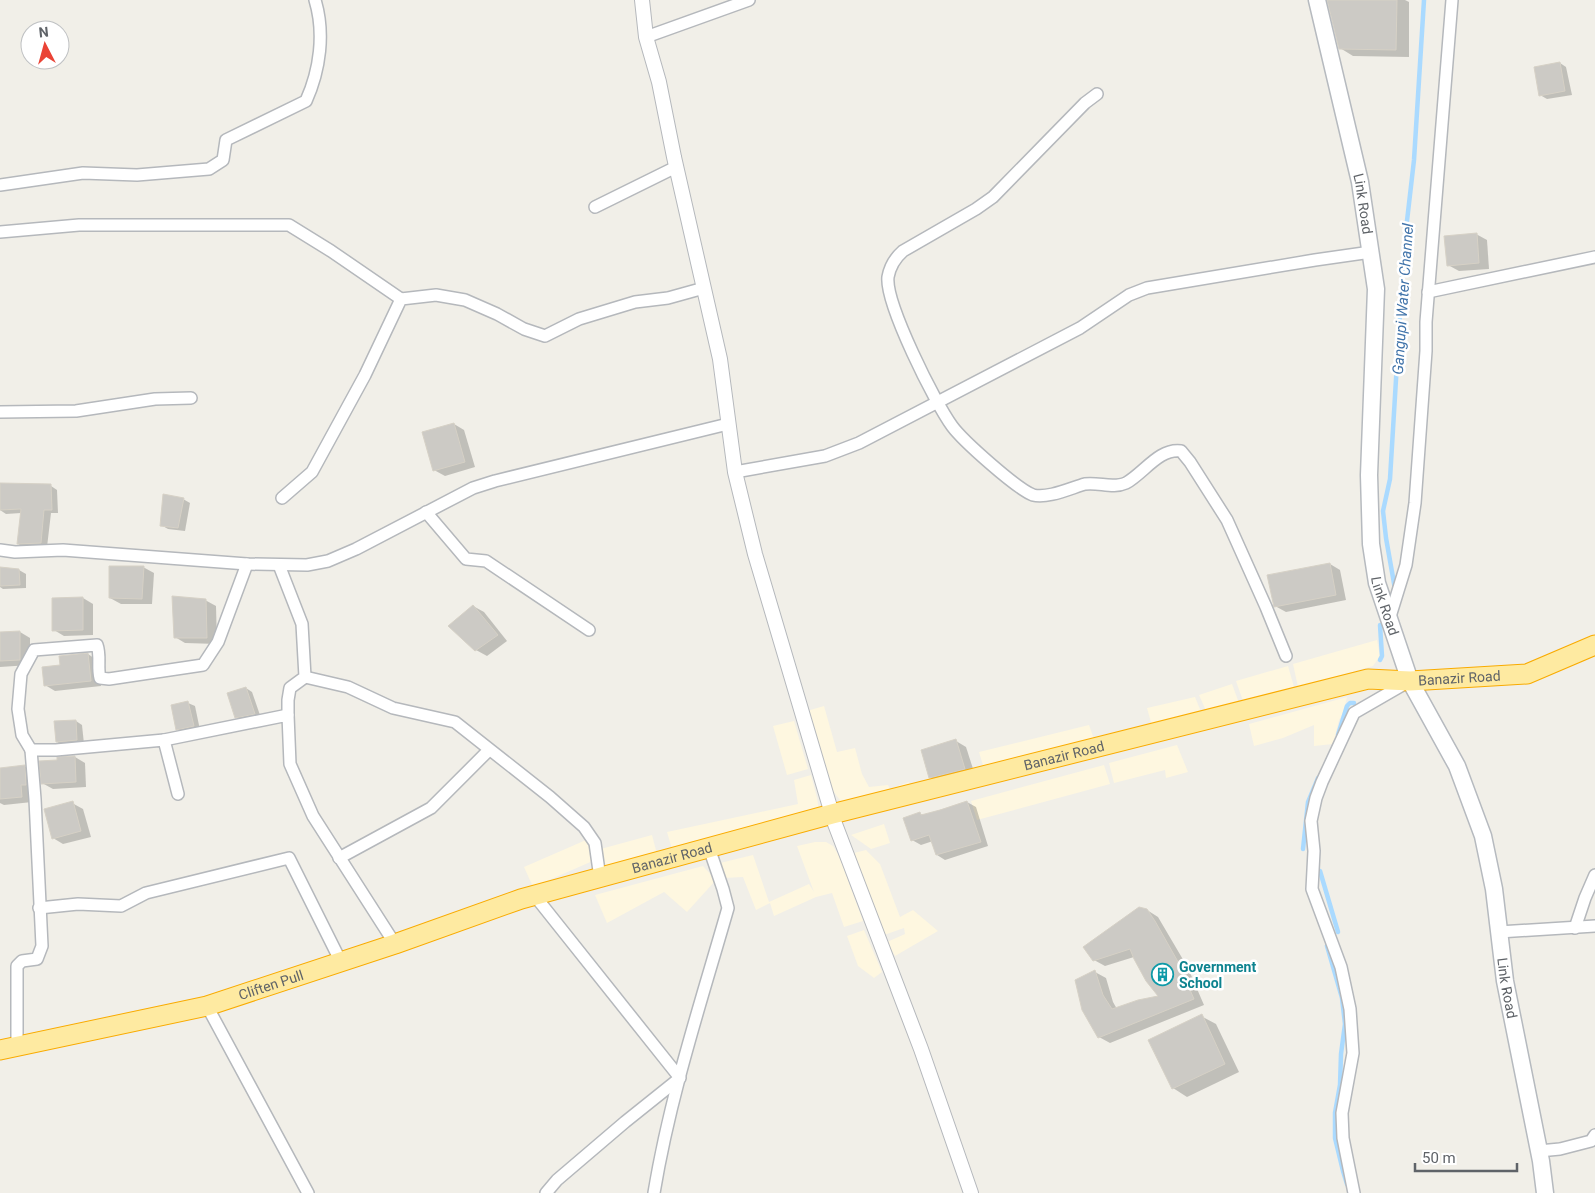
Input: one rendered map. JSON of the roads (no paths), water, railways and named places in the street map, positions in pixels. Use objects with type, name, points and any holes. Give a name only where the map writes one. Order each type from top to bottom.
[{"type":"highway","name":"Banazir Road","points":[[535,896],[832,814],[1368,679],[1410,681],[1527,674],[1595,645]]},
{"type":"highway","name":"Cliften Pull","points":[[9,1048],[207,1006],[395,944],[521,899],[535,896]]},
{"type":"main road","name":"Link Road","points":[[1317,0],[1360,182],[1376,289],[1369,515],[1377,583],[1410,681],[1457,766],[1483,836],[1494,889],[1505,982],[1545,1193]]},
{"type":"street","points":[[0,186],[83,173],[137,176],[210,169],[223,160],[226,140],[306,102],[312,88],[320,51],[319,14],[315,0]]},
{"type":"street","points":[[642,0],[646,37],[659,82],[720,359],[735,472],[755,554],[832,814],[922,1048],[971,1193]]},
{"type":"street","points":[[646,37],[749,0]]},
{"type":"street","points":[[1389,620],[1406,565],[1415,503],[1428,292],[1452,0]]},
{"type":"street","points":[[1097,94],[1085,103],[993,197],[976,209],[903,251],[895,259],[888,278],[900,323],[937,402],[953,427],[969,444],[1021,488],[1034,495],[1044,496],[1087,484],[1119,486],[1163,455],[1173,450],[1180,451],[1190,462],[1227,520],[1286,656]]},
{"type":"street","points":[[595,206],[676,166]]},
{"type":"street","points":[[0,232],[79,225],[289,225],[401,299],[436,296],[465,300],[497,314],[524,329],[545,336],[579,319],[616,307],[635,302],[668,298],[704,288]]},
{"type":"street","points":[[735,472],[825,456],[858,443],[1080,328],[1129,295],[1146,288],[1371,252]]},
{"type":"street","points":[[1428,292],[1595,257]]},
{"type":"street","points":[[282,498],[312,472],[365,375],[401,299]]},
{"type":"street","points":[[0,412],[76,411],[155,399],[191,398]]},
{"type":"street","points":[[0,550],[15,552],[63,550],[247,564],[307,565],[328,560],[356,549],[473,488],[728,424]]},
{"type":"street","points":[[426,512],[466,559],[486,561],[589,630]]},
{"type":"street","points":[[9,1048],[17,966],[22,961],[37,959],[42,946],[36,799],[31,750],[22,735],[18,709],[21,674],[34,650],[97,645],[100,653],[98,671],[100,678],[202,665],[218,642],[247,564]]},
{"type":"street","points":[[278,565],[302,624],[305,677]]},
{"type":"street","points":[[395,944],[313,816],[290,764],[288,700],[290,688],[305,677],[348,687],[393,708],[455,722],[488,750],[550,796],[584,827],[595,843],[600,878]]},
{"type":"street","points":[[1354,1193],[1343,1138],[1342,1113],[1353,1053],[1350,1009],[1341,967],[1312,889],[1314,851],[1311,821],[1322,782],[1354,713],[1410,681]]},
{"type":"street","points":[[31,750],[56,750],[164,740],[288,715]]},
{"type":"street","points":[[164,740],[178,794]]},
{"type":"street","points":[[339,858],[431,808],[488,750]]},
{"type":"street","points":[[654,1193],[663,1143],[728,908],[709,848]]},
{"type":"street","points":[[39,908],[78,904],[121,906],[146,893],[289,858],[341,962]]},
{"type":"street","points":[[1575,928],[1584,898],[1595,875]]},
{"type":"street","points":[[535,896],[680,1078]]},
{"type":"street","points":[[1499,932],[1595,926]]},
{"type":"street","points":[[207,1006],[308,1193]]},
{"type":"street","points":[[546,1193],[558,1180],[625,1122],[680,1078]]},
{"type":"street","points":[[1538,1151],[1560,1149],[1590,1141],[1595,1135]]},
{"type":"waterway","name":"Gangupi Water Channel","points":[[1395,589],[1383,511],[1390,479],[1404,247],[1414,160],[1424,0]]},
{"type":"waterway","name":"Gangupi Water Channel","points":[[1380,625],[1382,656],[1380,660]]},
{"type":"waterway","name":"Gangupi Water Channel","points":[[1338,735],[1347,706],[1350,703],[1354,703]]},
{"type":"waterway","name":"Gangupi Water Channel","points":[[1303,849],[1308,802],[1318,778]]},
{"type":"waterway","name":"Gangupi Water Channel","points":[[1320,871],[1338,932]]},
{"type":"waterway","name":"Gangupi Water Channel","points":[[1327,946],[1342,998],[1345,1024],[1341,1054],[1340,1085],[1335,1113],[1335,1138],[1347,1184]]},
{"type":"place","name":"Government School","points":[[1163,975]]}]
